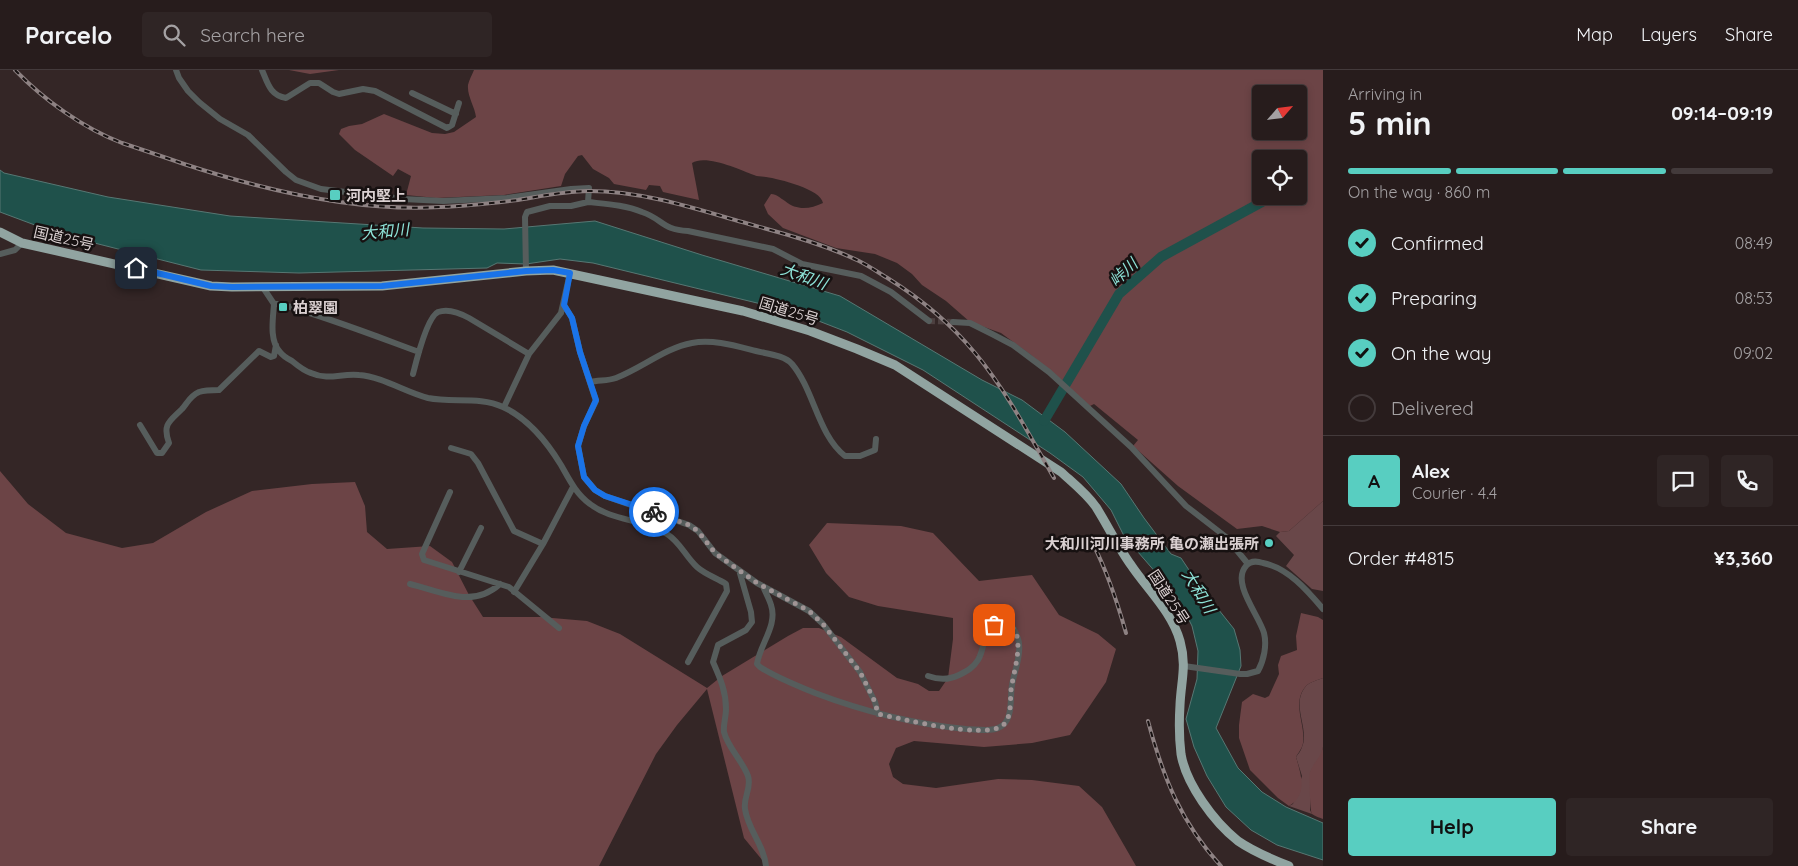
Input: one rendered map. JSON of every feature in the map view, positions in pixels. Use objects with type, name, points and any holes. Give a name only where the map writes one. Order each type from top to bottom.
[{"type":"highway","name":"国道25号","points":[[0,232],[22,243],[211,286],[382,286],[526,271],[553,270],[743,311],[810,331],[895,365],[1061,472],[1095,506],[1130,565],[1175,628],[1187,666],[1180,704],[1181,755],[1186,772],[1200,798],[1237,840],[1262,856],[1289,866]]},
{"type":"street","points":[[176,70],[188,91],[199,102],[220,119],[248,135],[286,172],[303,183],[321,188],[403,199],[443,201],[508,198],[589,188],[588,202]]},
{"type":"street","points":[[262,70],[270,89],[277,97],[286,98],[310,83],[319,83],[339,94],[363,89],[375,90],[447,128],[452,125],[459,103]]},
{"type":"street","points":[[412,93],[456,114]]},
{"type":"street","points":[[526,271],[525,217],[527,212],[550,206],[571,206],[588,202],[622,206],[644,212],[674,230],[688,231],[773,249],[802,264],[861,276],[891,292],[930,321]]},
{"type":"street","points":[[0,254],[15,250],[22,243]]},
{"type":"street","points":[[504,407],[529,354],[561,313],[570,273]]},
{"type":"street","points":[[262,286],[274,304],[272,324],[276,345],[279,351],[298,366],[310,373],[323,377],[360,375],[427,398],[475,401],[504,407],[533,429],[550,447],[574,487],[589,504],[600,511],[652,526],[668,534],[699,569],[726,584],[727,591],[688,662]]},
{"type":"street","points":[[274,304],[322,316],[419,352]]},
{"type":"street","points":[[564,305],[572,318],[596,400],[584,426],[578,446],[584,477],[595,490],[605,496],[689,525],[698,531],[715,553],[763,586],[809,611],[823,624],[860,672],[875,702],[878,714]]},
{"type":"street","points":[[413,374],[419,352],[433,318],[436,313],[446,310],[469,318],[529,354]]},
{"type":"street","points":[[954,322],[970,323],[1013,345],[1049,372],[1125,441],[1186,506],[1226,537],[1248,564]]},
{"type":"street","points":[[590,382],[607,381],[618,377],[678,346],[694,342],[710,342],[740,347],[784,358],[792,364],[834,446],[845,456],[860,456],[875,450],[876,439]]},
{"type":"street","points":[[140,425],[157,452],[162,453],[169,443],[166,428],[173,416],[190,397],[204,390],[219,390],[259,351],[271,357],[274,356],[276,345]]},
{"type":"street","points":[[451,448],[471,454],[478,463],[514,531],[543,544]]},
{"type":"street","points":[[514,592],[574,487]]},
{"type":"street","points":[[450,492],[422,554],[424,560],[509,587],[559,628]]},
{"type":"street","points":[[459,572],[481,528]]},
{"type":"street","points":[[1187,666],[1240,674],[1253,673],[1262,664],[1265,644],[1264,633],[1240,580],[1242,572],[1248,564],[1255,561],[1275,566],[1298,583],[1323,609]]},
{"type":"street","points":[[739,570],[752,622],[746,630],[718,645],[713,662],[723,686],[726,702],[724,733],[750,782],[744,800],[747,818],[764,853],[766,866]]},
{"type":"street","points":[[410,584],[469,599],[491,592],[500,584]]},
{"type":"street","points":[[763,586],[771,604],[771,620],[757,664],[789,683],[830,698],[878,714],[930,726],[981,730],[995,729],[1004,725],[1008,717],[1011,688],[1018,653],[1019,643],[1014,629],[1002,623],[990,628],[986,634],[980,656],[971,669],[952,678],[928,676]]},
{"type":"shaded area","points":[[289,70],[339,70],[310,74]]},
{"type":"shaded area","points":[[474,70],[1323,70],[1323,501],[1289,531],[1280,532],[1262,526],[1237,529],[1178,486],[1133,446],[1138,440],[1094,404],[1090,406],[1031,355],[1001,333],[970,322],[897,263],[875,254],[836,248],[783,228],[768,214],[764,205],[771,194],[777,195],[799,208],[813,207],[823,203],[821,198],[808,189],[780,180],[756,176],[706,160],[692,163],[699,200],[663,192],[660,186],[649,185],[646,190],[614,184],[609,178],[593,169],[582,155],[578,156],[565,174],[561,186],[504,195],[436,198],[406,195],[411,176],[398,169],[393,176],[355,150],[339,134],[341,129],[362,124],[384,114],[432,133],[445,134],[454,132],[476,117],[468,83]]},
{"type":"shaded area","points":[[0,471],[28,504],[66,533],[122,548],[153,543],[206,512],[252,491],[312,484],[355,482],[365,506],[367,532],[387,549],[430,546],[452,562],[483,617],[541,617],[587,621],[620,634],[707,688],[722,676],[788,636],[803,628],[819,628],[841,637],[897,678],[918,684],[929,691],[939,691],[948,678],[953,639],[953,618],[878,606],[849,597],[826,573],[809,545],[827,523],[901,526],[933,533],[979,581],[1032,575],[1059,615],[1098,634],[1116,649],[1106,682],[1070,735],[1032,743],[984,747],[914,741],[896,748],[889,764],[893,777],[903,784],[936,788],[998,779],[1032,780],[1079,786],[1102,807],[1136,866],[767,866],[744,838],[707,689],[656,754],[599,866],[0,866]]},
{"type":"shaded area","points":[[1323,501],[1323,591],[1312,589],[1286,566],[1294,555],[1276,536],[1280,532],[1289,531]]},
{"type":"shaded area","points":[[1301,613],[1323,620],[1323,678],[1306,686],[1300,700],[1303,743],[1296,757],[1302,784],[1299,796],[1289,806],[1278,798],[1250,770],[1239,738],[1239,725],[1242,702],[1253,694],[1265,698],[1269,696],[1279,674],[1278,665],[1281,656],[1297,650],[1296,636]]},
{"type":"shaded area","points":[[1323,678],[1323,747],[1322,754],[1310,773],[1310,810],[1312,814],[1289,806],[1293,804],[1302,776],[1296,757],[1301,750],[1304,740],[1300,709],[1302,693],[1306,686]]},
{"type":"shaded area","points":[[1323,747],[1323,819],[1311,812],[1310,772]]},
{"type":"water","name":"大和川","points":[[0,170],[4,173],[108,197],[230,216],[423,228],[504,229],[595,221],[840,296],[982,380],[1022,400],[1065,432],[1121,484],[1171,554],[1181,558],[1199,585],[1234,629],[1240,650],[1241,666],[1216,728],[1238,768],[1262,792],[1286,807],[1323,823],[1323,860],[1277,845],[1251,830],[1226,807],[1207,776],[1194,747],[1186,719],[1197,679],[1198,651],[1192,626],[1178,598],[1124,536],[1111,510],[1083,477],[1050,453],[923,370],[847,332],[798,313],[593,263],[560,259],[526,264],[497,263],[487,268],[299,273],[201,270],[59,234],[0,212]]},
{"type":"waterway","name":"峠川","points":[[1044,421],[1119,294],[1161,257],[1256,205]]},
{"type":"tunnel","points":[[929,321],[953,322]]},
{"type":"railway","points":[[15,70],[51,102],[107,137],[214,174],[278,190],[344,202],[409,208],[451,207],[580,191],[608,192],[645,196],[681,205],[829,248],[863,263],[901,287],[956,332],[997,382],[1054,478]]},
{"type":"railway","points":[[1092,542],[1111,586],[1126,633]]},
{"type":"railway","points":[[1148,721],[1167,780],[1184,816],[1207,850],[1221,866]]},
{"type":"way so far","points":[[654,512],[689,525],[698,531],[715,553],[757,583],[809,611],[823,624],[860,672],[875,702],[878,714],[930,726],[981,730],[995,729],[1004,725],[1008,717],[1019,643],[1014,629],[1010,626],[1002,623],[994,625]]},
{"type":"place","name":"河内堅上","points":[[335,195]]},
{"type":"place","name":"柏翠園","points":[[283,307]]},
{"type":"place","name":"大和川河川事務所 亀の瀬出張所","points":[[1269,543]]},
{"type":"route","points":[[136,268],[211,286],[232,287],[382,286],[526,271],[553,270],[570,273],[564,305],[572,318],[580,352],[596,400],[584,426],[578,446],[584,477],[595,490],[605,496],[654,512]]}]
